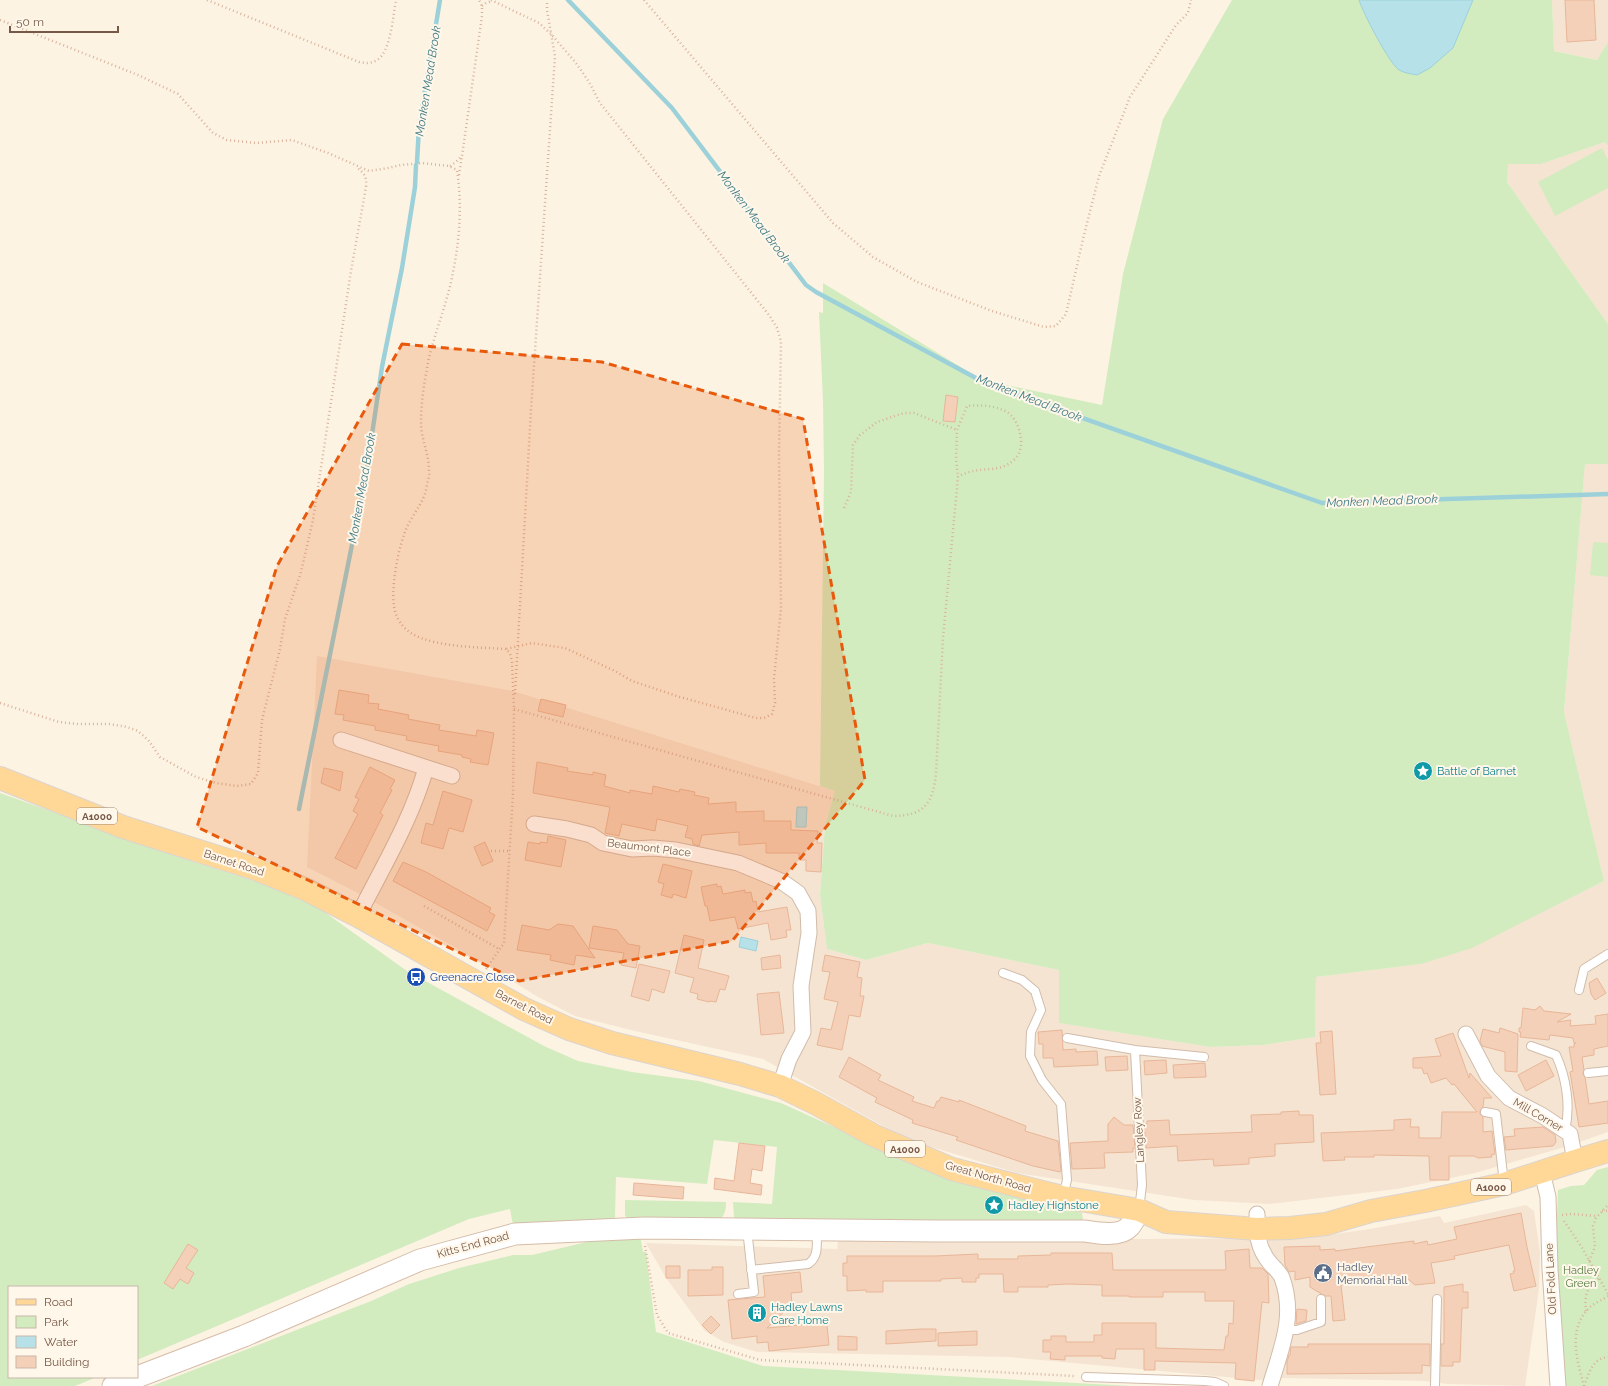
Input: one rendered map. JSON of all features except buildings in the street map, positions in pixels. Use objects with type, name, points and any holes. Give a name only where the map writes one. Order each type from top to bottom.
[{"type":"main road","name":"Barnet Road","points":[[0,778],[123,827],[256,869],[304,889],[358,916],[524,1009],[568,1029],[612,1043],[740,1074],[780,1086]]},
{"type":"main road","name":"Great North Road","points":[[780,1086],[815,1103],[875,1136],[952,1169],[1062,1197],[1092,1202]]},
{"type":"main road","name":"A1000","points":[[1092,1202],[1139,1210],[1166,1222],[1257,1222],[1290,1228],[1326,1224],[1371,1210],[1425,1201],[1504,1184],[1608,1151]]},
{"type":"street","points":[[341,740],[452,776]]},
{"type":"street","points":[[358,916],[406,822],[420,789],[426,768]]},
{"type":"street","name":"Beaumont Place","points":[[534,824],[568,829],[591,835],[602,843],[632,849],[653,848],[676,850],[738,863],[782,881],[798,894],[808,911],[809,933],[801,986],[804,1032],[789,1060],[780,1086]]},
{"type":"street","name":"Mill Corner","points":[[1466,1034],[1488,1076],[1509,1098],[1543,1116],[1570,1134],[1575,1161]]},
{"type":"street","name":"Old Fold Lane","points":[[1542,1172],[1548,1197],[1550,1269],[1558,1386]]},
{"type":"street","points":[[1086,1231],[1092,1202]]},
{"type":"street","points":[[824,1230],[1120,1232],[1129,1228],[1139,1210]]},
{"type":"street","points":[[1257,1222],[1257,1239],[1261,1250],[1281,1276],[1288,1301],[1287,1330],[1270,1386]]},
{"type":"street","name":"Kitts End Road","points":[[138,1377],[244,1336],[420,1260],[514,1234],[644,1228],[824,1230]]},
{"type":"street","name":"Kitts End Road","points":[[113,1386],[134,1378]]},
{"type":"lane","points":[[1580,990],[1584,969],[1608,954]]},
{"type":"lane","points":[[1003,973],[1022,980],[1035,991],[1041,1010],[1031,1032],[1030,1056],[1042,1080],[1061,1104],[1067,1180],[1062,1197]]},
{"type":"lane","points":[[1067,1038],[1135,1050],[1204,1057]]},
{"type":"lane","points":[[1532,1046],[1556,1055],[1562,1068],[1568,1117],[1565,1130]]},
{"type":"lane","name":"Langley Row","points":[[1135,1050],[1142,1185],[1139,1210]]},
{"type":"lane","points":[[1588,1074],[1608,1071]]},
{"type":"lane","points":[[1485,1112],[1496,1114],[1504,1184]]},
{"type":"lane","points":[[738,1294],[754,1292],[747,1229]]},
{"type":"lane","points":[[751,1270],[808,1264],[814,1260],[824,1230]]},
{"type":"lane","points":[[1287,1330],[1297,1330],[1321,1322],[1321,1299]]},
{"type":"lane","points":[[1435,1386],[1437,1299]]},
{"type":"lane","points":[[1086,1377],[1205,1381],[1215,1382],[1224,1386]]},
{"type":"path","points":[[207,0],[359,62],[369,63],[378,59],[385,51],[396,0]]},
{"type":"path","points":[[458,179],[482,16],[482,6],[480,0]]},
{"type":"path","points":[[0,20],[138,75],[178,94],[213,133],[227,140],[256,143],[292,140],[328,153],[369,171],[422,163],[449,166],[457,170],[460,191],[460,230],[453,273],[426,374],[421,423],[430,470],[427,488],[421,504],[408,524],[402,541],[395,575],[393,596],[395,614],[403,626],[418,636],[437,643],[456,646],[506,649],[532,643],[565,648],[632,681],[680,697],[756,718],[764,718],[772,714],[775,703],[774,679],[781,608],[779,454],[781,341],[777,328],[769,315],[600,103],[589,82],[576,63],[551,34],[539,23],[491,0],[482,6]]},
{"type":"path","points":[[478,983],[504,943],[513,794],[514,709],[531,418],[555,56],[547,10],[547,0]]},
{"type":"path","points":[[644,0],[833,223],[873,257],[917,282],[951,296],[992,311],[1044,327],[1056,326],[1066,314],[1099,176],[1130,97],[1172,31],[1188,13],[1192,0]]},
{"type":"path","points":[[449,166],[462,156]]},
{"type":"path","points":[[0,703],[59,722],[78,724],[110,724],[127,727],[138,731],[149,741],[160,757],[196,777],[216,783],[237,786],[251,784],[258,773],[262,720],[280,649],[285,619],[301,572],[313,520],[346,301],[367,180],[365,174],[354,165]]},
{"type":"path","points":[[514,709],[893,816],[906,816],[921,810],[928,802],[934,791],[936,774],[943,638],[958,477],[956,459],[958,430],[967,406],[986,405],[1007,411],[1019,427],[1022,442],[1016,458],[1003,468],[968,472],[958,477]]},
{"type":"path","points":[[844,508],[851,492],[852,445],[860,435],[877,422],[904,413],[914,413],[958,430]]},
{"type":"path","points":[[506,649],[510,653],[512,661],[514,709]]},
{"type":"path","points":[[491,851],[509,851]]},
{"type":"path","points":[[424,906],[500,949]]},
{"type":"path","points":[[1589,1261],[1595,1247],[1593,1226],[1601,1211],[1608,1205]]},
{"type":"path","points":[[1601,1211],[1608,1211]]},
{"type":"path","points":[[1584,1386],[1576,1352],[1575,1333],[1583,1314],[1591,1306],[1608,1295],[1589,1261],[1560,1215],[1571,1214],[1598,1216]]},
{"type":"path","points":[[644,1228],[644,1241],[657,1316],[668,1333],[760,1360],[1086,1377]]},
{"type":"path","points":[[1586,1311],[1585,1303],[1589,1287],[1599,1278]]},
{"type":"path","points":[[1584,1386],[1597,1361],[1607,1357]]},
{"type":"highlighted area","points":[[402,344],[602,362],[803,419],[865,780],[732,941],[519,981],[197,827],[277,566]]},
{"type":"shaded area","points":[[1552,0],[1608,0],[1608,42],[1597,60],[1554,51]]},
{"type":"shaded area","points":[[1605,142],[1608,146],[1608,324],[1507,182],[1507,164],[1541,164]]},
{"type":"shaded area","points":[[1585,463],[1608,464],[1608,1132],[1565,1147],[1475,1173],[1397,1189],[1270,1204],[1194,1200],[1017,1173],[922,1144],[883,1126],[763,1059],[635,1031],[575,1016],[538,997],[481,962],[354,891],[307,867],[317,656],[513,691],[835,791],[825,826],[820,895],[827,949],[866,960],[928,943],[1059,970],[1060,1023],[1210,1047],[1264,1045],[1315,1037],[1316,977],[1421,964],[1546,910],[1604,881],[1564,712]]},
{"type":"shaded area","points":[[1526,1205],[1534,1211],[1540,1252],[1539,1289],[1525,1386],[1448,1384],[1424,1381],[1284,1378],[1259,1380],[1009,1357],[757,1352],[724,1342],[705,1331],[666,1278],[646,1243],[837,1249],[838,1241],[1306,1238],[1370,1229],[1440,1216],[1444,1223]]},
{"type":"green space","points":[[1232,0],[1359,0],[1377,37],[1395,66],[1401,71],[1417,75],[1469,10],[1473,0],[1552,0],[1554,51],[1597,60],[1608,42],[1608,146],[1605,142],[1541,164],[1508,164],[1507,182],[1608,324],[1608,464],[1585,464],[1564,712],[1604,881],[1472,948],[1421,964],[1316,977],[1315,1037],[1264,1045],[1210,1047],[1059,1023],[1059,970],[928,943],[866,960],[827,949],[820,895],[825,826],[835,791],[820,786],[824,471],[819,312],[823,313],[823,283],[982,380],[1102,405],[1123,274],[1163,119]]},
{"type":"green space","points":[[1602,148],[1608,160],[1608,188],[1555,216],[1538,182]]},
{"type":"green space","points":[[1593,542],[1608,543],[1608,577],[1590,575]]},
{"type":"green space","points":[[0,793],[191,861],[302,896],[407,971],[544,1046],[578,1061],[632,1072],[699,1081],[781,1103],[856,1137],[1082,1213],[1083,1219],[1080,1221],[736,1221],[734,1218],[733,1202],[772,1204],[777,1147],[714,1140],[707,1184],[616,1177],[615,1217],[613,1220],[514,1231],[510,1209],[469,1219],[138,1360],[138,1286],[8,1286],[8,1378],[95,1378],[75,1386],[0,1386]]},
{"type":"green space","name":"Hadley Green","points":[[1608,1167],[1608,1386],[1566,1386],[1554,1284],[1558,1190],[1571,1186],[1584,1185],[1597,1170]]},
{"type":"green space","points":[[625,1200],[726,1202],[726,1205],[724,1214],[720,1220],[629,1222],[625,1215]]},
{"type":"green space","points":[[616,1235],[640,1235],[643,1252],[646,1252],[656,1332],[763,1366],[1132,1386],[152,1386],[371,1301],[409,1284],[459,1268],[513,1255],[532,1255]]},
{"type":"water","points":[[1359,0],[1473,0],[1453,48],[1430,68],[1417,75],[1401,71],[1395,66],[1377,37]]},
{"type":"water","points":[[797,807],[807,807],[806,827],[796,827]]},
{"type":"water","points":[[741,937],[758,941],[756,951],[739,947]]},
{"type":"waterway","name":"Monken Mead Brook","points":[[417,162],[419,127],[440,0]]},
{"type":"waterway","name":"Monken Mead Brook","points":[[568,0],[672,108],[806,285],[816,292],[987,384],[1322,503],[1608,494]]},
{"type":"waterway","name":"Monken Mead Brook","points":[[299,809],[366,475],[382,367],[402,268],[415,187],[416,165]]},
{"type":"place","name":"Battle of Barnet","points":[[1423,771]]},
{"type":"place","name":"Greenacre Close","points":[[416,977]]},
{"type":"place","name":"Hadley Highstone","points":[[994,1205]]},
{"type":"place","name":"Hadley Memorial Hall","points":[[1323,1273]]},
{"type":"place","name":"Hadley Lawns Care Home","points":[[757,1313]]}]
